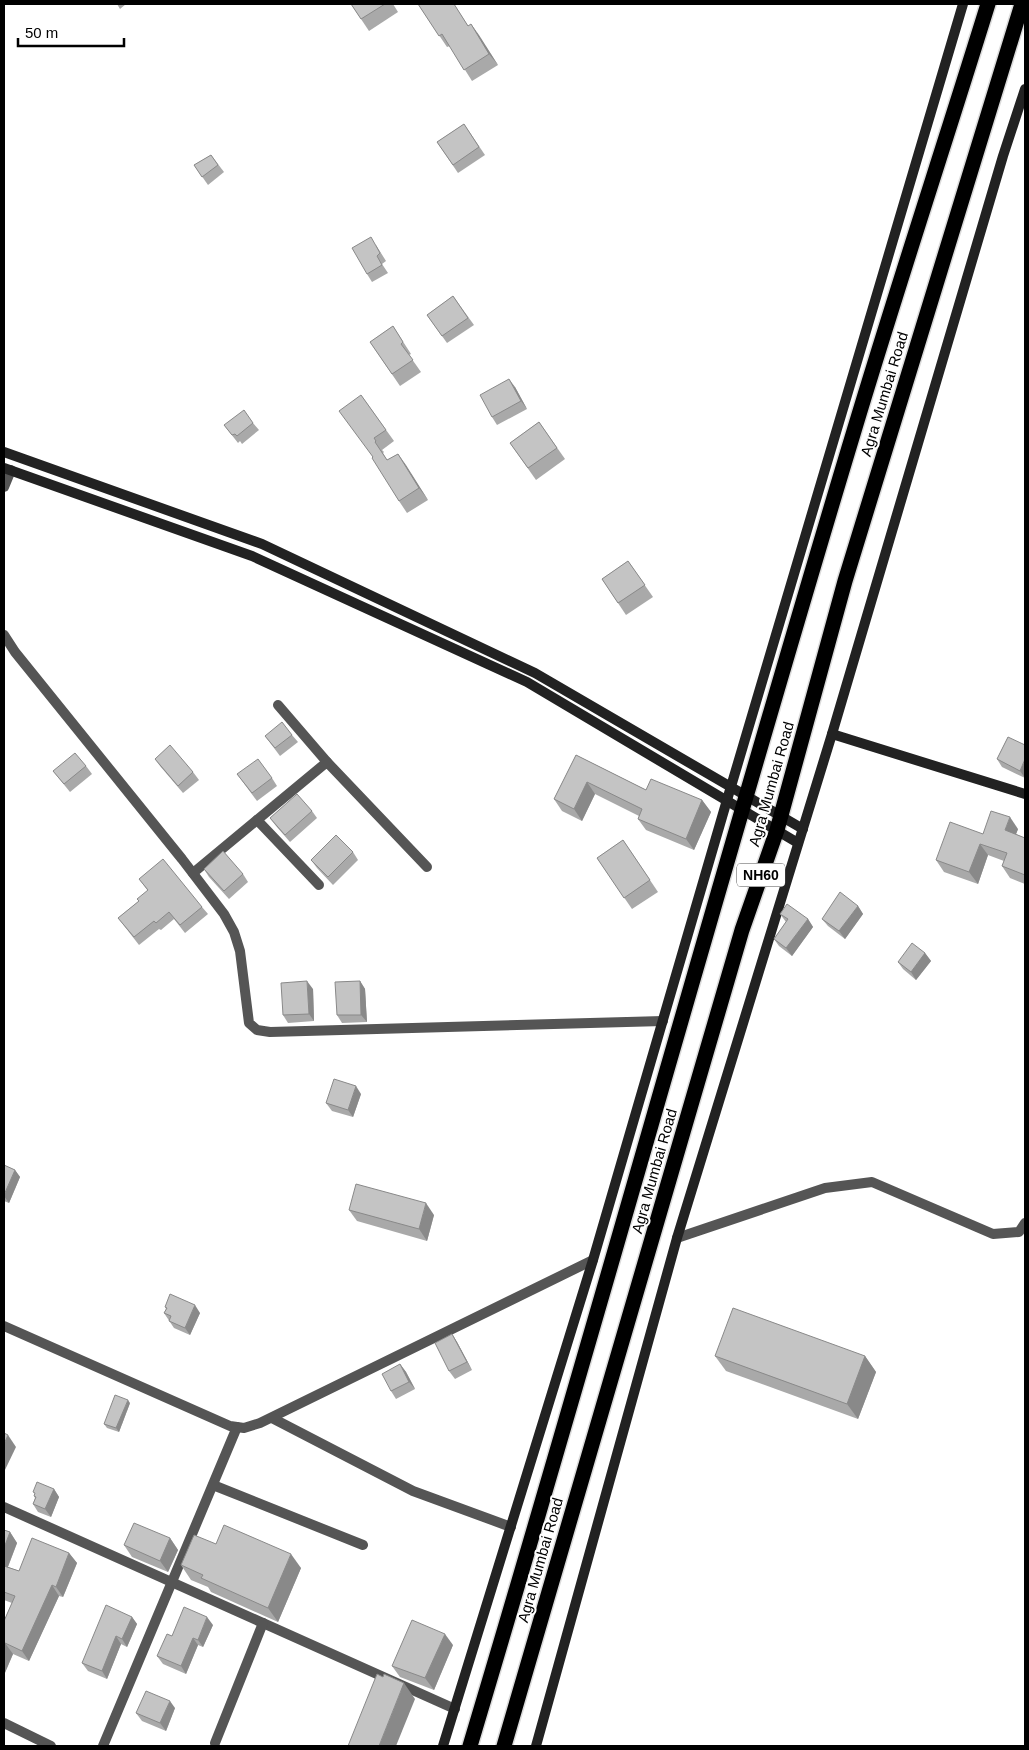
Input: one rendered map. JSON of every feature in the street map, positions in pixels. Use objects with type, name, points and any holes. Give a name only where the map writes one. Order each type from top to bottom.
[{"type":"highway","name":"Agra Mumbai Road","points":[[470,1746],[855,428],[988,4]]},
{"type":"highway","name":"Agra Mumbai Road","points":[[504,1746],[742,930],[779,823],[845,580],[1022,4]]},
{"type":"street","points":[[443,1746],[593,1260],[963,4]]},
{"type":"street","points":[[536,1746],[677,1238],[832,734],[1000,165],[1025,89]]},
{"type":"street","points":[[4,452],[262,544],[535,673],[731,787],[744,803]]},
{"type":"street","points":[[4,487],[7,469],[252,556],[527,682],[727,800],[744,803],[779,823],[803,829]]},
{"type":"street","points":[[4,635],[15,652],[224,914],[234,932],[240,951],[249,1023],[257,1030],[270,1032],[376,1030],[662,1021]]},
{"type":"street","points":[[278,705],[327,762],[427,868]]},
{"type":"street","points":[[832,734],[1025,794]]},
{"type":"street","points":[[193,873],[327,762]]},
{"type":"street","points":[[257,820],[319,885]]},
{"type":"street","points":[[779,823],[798,843]]},
{"type":"street","points":[[677,1238],[825,1188],[872,1182],[993,1234],[1019,1232],[1025,1223]]},
{"type":"street","points":[[4,1326],[230,1426],[244,1428],[272,1418],[593,1260]]},
{"type":"street","points":[[272,1418],[413,1491],[511,1527]]},
{"type":"street","points":[[103,1746],[236,1427]]},
{"type":"street","points":[[213,1485],[363,1545]]},
{"type":"street","points":[[5,1511],[172,1582],[455,1710]]},
{"type":"street","points":[[215,1743],[263,1623]]},
{"type":"street","points":[[4,1723],[51,1746]]},
{"type":"building","points":[[351,4],[385,4],[361,19]]},
{"type":"building","points":[[418,4],[454,4],[468,26],[471,24],[489,54],[464,70],[442,34],[439,36]]},
{"type":"building","points":[[464,124],[479,147],[453,165],[437,142]]},
{"type":"building","points":[[211,155],[218,165],[202,177],[194,165]]},
{"type":"building","points":[[371,237],[380,253],[377,256],[382,265],[367,274],[352,248]]},
{"type":"building","points":[[453,296],[468,318],[442,336],[427,315]]},
{"type":"building","points":[[393,326],[403,342],[401,344],[413,360],[392,374],[370,342]]},
{"type":"building","points":[[509,379],[521,401],[492,417],[480,395]]},
{"type":"building","points":[[361,395],[386,430],[374,438],[375,442],[387,460],[398,454],[419,488],[399,501],[373,457],[339,411]]},
{"type":"building","points":[[244,410],[253,423],[237,436],[235,434],[232,435],[224,425]]},
{"type":"building","points":[[539,422],[557,448],[528,468],[510,443]]},
{"type":"building","points":[[628,561],[645,585],[618,603],[602,579]]},
{"type":"building","points":[[282,722],[292,735],[275,748],[265,736]]},
{"type":"building","points":[[1008,737],[1025,745],[1025,759],[1020,771],[997,759]]},
{"type":"building","points":[[170,745],[193,772],[178,786],[155,759]]},
{"type":"building","points":[[75,753],[86,766],[64,784],[53,771]]},
{"type":"building","points":[[576,755],[646,790],[651,779],[702,800],[686,839],[638,819],[642,809],[587,782],[574,809],[554,799]]},
{"type":"building","points":[[258,759],[272,778],[252,793],[237,774]]},
{"type":"building","points":[[297,794],[312,811],[285,835],[270,818]]},
{"type":"building","points":[[991,811],[1010,817],[1005,830],[1025,838],[1025,875],[1002,866],[1007,853],[980,844],[969,872],[936,860],[950,822],[983,834]]},
{"type":"building","points":[[336,835],[353,852],[328,877],[311,860]]},
{"type":"building","points":[[623,840],[650,880],[624,898],[597,858]]},
{"type":"building","points":[[223,851],[243,874],[224,891],[204,869]]},
{"type":"building","points":[[163,859],[202,907],[180,925],[169,912],[134,937],[118,918],[139,901],[137,899],[148,890],[139,879]]},
{"type":"building","points":[[840,892],[858,906],[839,931],[822,919]]},
{"type":"building","points":[[787,904],[808,919],[786,948],[774,939],[788,919],[780,914]]},
{"type":"building","points":[[912,943],[925,953],[911,972],[898,962]]},
{"type":"building","points":[[307,981],[309,1014],[283,1015],[281,983]]},
{"type":"building","points":[[360,981],[361,1015],[337,1015],[335,982]]},
{"type":"building","points":[[334,1079],[356,1086],[348,1110],[326,1103]]},
{"type":"building","points":[[4,1165],[15,1170],[4,1195]]},
{"type":"building","points":[[356,1184],[426,1203],[419,1229],[349,1210]]},
{"type":"building","points":[[170,1294],[195,1305],[185,1328],[169,1321],[171,1316],[164,1313]]},
{"type":"building","points":[[733,1308],[865,1356],[847,1404],[715,1356]]},
{"type":"building","points":[[452,1334],[467,1362],[449,1371],[435,1343]]},
{"type":"building","points":[[400,1364],[409,1382],[391,1391],[382,1374]]},
{"type":"building","points":[[115,1395],[128,1400],[116,1428],[104,1424]]},
{"type":"building","points":[[4,1433],[8,1435],[4,1444]]},
{"type":"building","points":[[37,1482],[54,1489],[45,1509],[33,1504],[36,1497],[33,1492]]},
{"type":"building","points":[[134,1523],[170,1538],[160,1561],[124,1545]]},
{"type":"building","points":[[224,1525],[291,1554],[268,1608],[201,1578],[203,1575],[181,1565],[194,1535],[216,1544]]},
{"type":"building","points":[[4,1530],[10,1532],[4,1548]]},
{"type":"building","points":[[32,1538],[69,1553],[56,1587],[52,1585],[22,1651],[5,1643],[4,1647],[4,1621],[15,1596],[4,1592],[4,1566],[19,1571]]},
{"type":"building","points":[[106,1605],[132,1617],[122,1639],[116,1636],[102,1671],[82,1663]]},
{"type":"building","points":[[184,1607],[207,1617],[198,1640],[193,1638],[181,1666],[157,1656],[167,1634],[172,1636]]},
{"type":"building","points":[[412,1620],[445,1634],[425,1678],[392,1666]]},
{"type":"building","points":[[377,1674],[383,1677],[384,1674],[404,1683],[379,1746],[348,1746]]},
{"type":"building","points":[[146,1691],[170,1701],[160,1723],[136,1713]]}]
